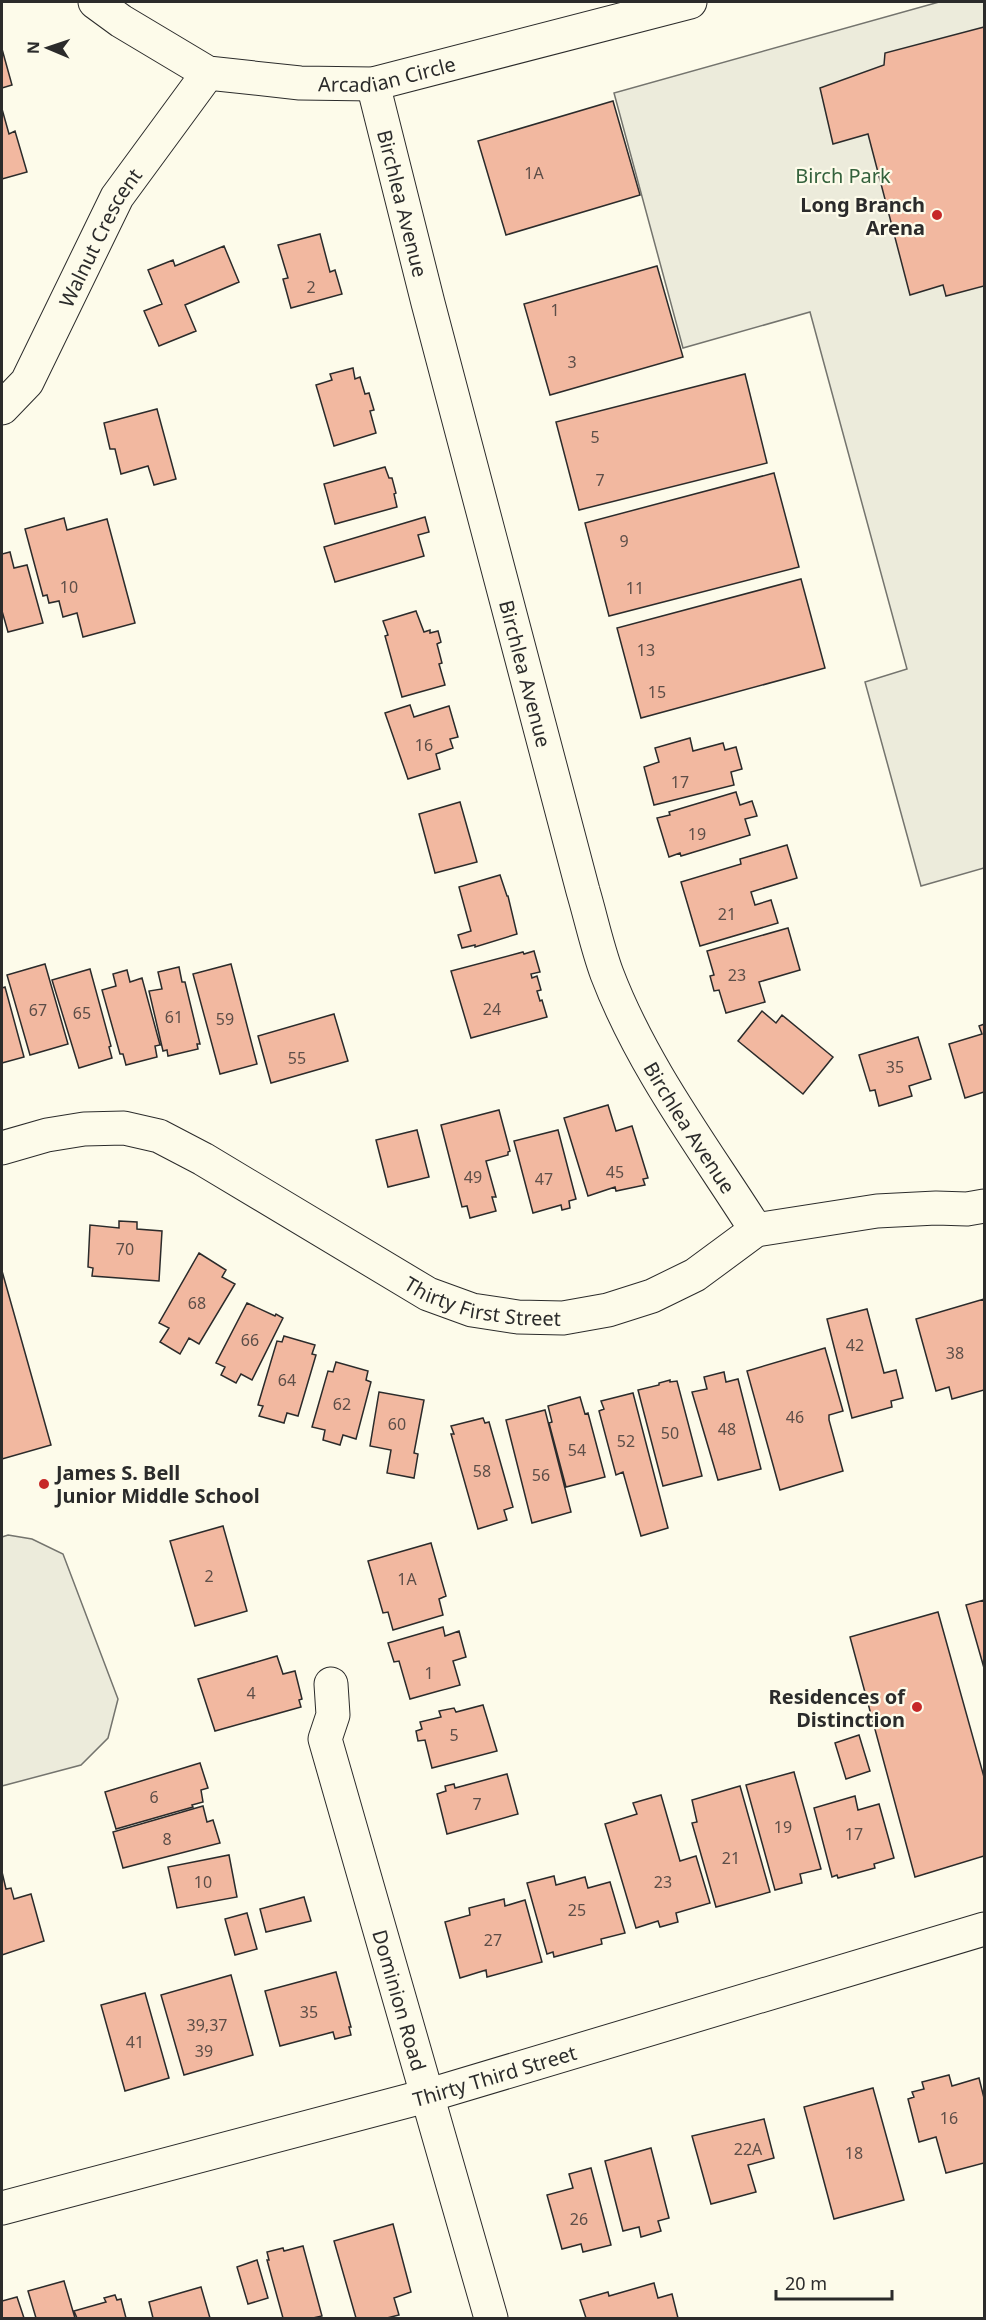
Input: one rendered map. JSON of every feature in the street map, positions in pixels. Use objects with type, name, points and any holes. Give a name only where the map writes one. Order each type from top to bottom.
[{"type":"street","name":"Arcadian Circle","points":[[95,2],[121,21],[208,73],[300,83],[373,84],[690,2]]},
{"type":"street","name":"Walnut Crescent","points":[[2,408],[27,382],[117,197],[208,73]]},
{"type":"street","name":"Birchlea Avenue","points":[[373,84],[428,303],[607,974],[634,1032],[671,1097],[756,1230]]},
{"type":"street","name":"Thirty First Street","points":[[2,1148],[47,1135],[84,1129],[124,1128],[159,1136],[203,1159],[428,1294],[472,1310],[518,1317],[563,1318],[609,1310],[652,1296],[695,1275],[756,1230],[877,1211],[967,1209],[984,1206]]},
{"type":"street","name":"Dominion Road","points":[[331,1684],[333,1715],[325,1739],[491,2319]]},
{"type":"street","name":"Thirty Third Street","points":[[2,2208],[426,2096],[984,1929]]},
{"type":"green space","name":"Birch Park","points":[[939,2],[984,2],[984,868],[921,886],[865,682],[907,669],[810,312],[683,348],[614,93]]},
{"type":"green space","points":[[8,1535],[32,1539],[63,1554],[118,1699],[108,1738],[81,1765],[2,1786],[2,1537]]},
{"type":"building","name":"Long Branch Arena","points":[[984,27],[984,286],[946,296],[943,285],[910,295],[868,134],[833,144],[820,88],[884,65],[885,53]]},
{"type":"building","points":[[2,49],[12,85],[2,88]]},
{"type":"building","points":[[613,101],[640,195],[506,235],[478,141]]},
{"type":"building","points":[[2,109],[9,134],[15,131],[27,172],[2,179]]},
{"type":"building","points":[[320,234],[330,272],[335,270],[342,294],[291,308],[283,279],[288,278],[278,245]]},
{"type":"building","points":[[224,246],[239,282],[185,305],[196,331],[159,346],[144,311],[162,304],[148,270],[173,260],[175,266]]},
{"type":"building","points":[[657,266],[683,357],[550,395],[524,304]]},
{"type":"building","points":[[353,368],[355,379],[360,377],[365,394],[369,393],[374,410],[370,411],[376,433],[334,446],[316,385],[332,380],[330,374]]},
{"type":"building","points":[[745,374],[767,463],[579,510],[556,422]]},
{"type":"building","points":[[157,409],[176,479],[154,485],[148,466],[121,474],[115,449],[110,449],[104,423]]},
{"type":"building","points":[[385,467],[389,478],[392,478],[397,507],[335,524],[324,484]]},
{"type":"building","points":[[774,473],[799,567],[609,616],[585,523]]},
{"type":"building","points":[[425,517],[429,532],[418,535],[424,556],[335,582],[324,547]]},
{"type":"building","points":[[64,518],[67,530],[107,519],[135,623],[83,637],[77,613],[63,617],[59,601],[49,603],[47,595],[43,596],[25,529]]},
{"type":"building","points":[[10,552],[14,568],[27,565],[43,623],[8,632],[2,611],[2,554]]},
{"type":"building","points":[[801,579],[825,668],[641,718],[617,628]]},
{"type":"building","points":[[416,611],[424,632],[438,631],[441,642],[437,644],[442,663],[439,664],[445,685],[402,697],[383,621]]},
{"type":"building","points":[[410,705],[414,717],[449,706],[458,737],[450,739],[453,748],[436,754],[440,769],[408,779],[385,713]]},
{"type":"building","points":[[690,738],[693,751],[723,743],[725,750],[736,747],[742,769],[731,772],[734,785],[654,805],[644,767],[659,762],[655,748]]},
{"type":"building","points":[[736,792],[740,805],[752,801],[757,816],[745,819],[750,835],[681,856],[680,853],[669,857],[657,818],[670,815],[669,812]]},
{"type":"building","points":[[460,802],[477,862],[435,873],[419,814]]},
{"type":"building","points":[[787,845],[797,878],[751,892],[755,905],[771,900],[778,923],[700,946],[681,882],[741,864],[740,859]]},
{"type":"building","points":[[500,875],[508,896],[517,934],[475,947],[475,945],[462,948],[458,935],[471,931],[459,887]]},
{"type":"building","points":[[788,928],[800,970],[759,982],[765,1002],[726,1013],[719,990],[714,991],[710,976],[714,975],[707,951]]},
{"type":"building","points":[[534,951],[540,972],[531,974],[532,978],[537,976],[541,990],[537,991],[547,1017],[471,1038],[451,971]]},
{"type":"building","points":[[45,964],[68,1044],[30,1055],[7,975]]},
{"type":"building","points":[[231,964],[257,1064],[220,1074],[193,974]]},
{"type":"building","points":[[179,967],[182,982],[185,982],[200,1044],[197,1044],[198,1049],[168,1056],[167,1050],[163,1051],[149,991],[162,989],[158,972]]},
{"type":"building","points":[[90,969],[111,1046],[109,1047],[112,1058],[79,1068],[52,980]]},
{"type":"building","points":[[127,970],[130,982],[142,978],[160,1045],[155,1046],[157,1057],[126,1065],[123,1054],[120,1054],[102,990],[116,986],[113,974]]},
{"type":"building","points":[[5,987],[24,1057],[2,1063],[2,988]]},
{"type":"building","points":[[762,1011],[776,1023],[782,1015],[833,1057],[803,1094],[738,1041]]},
{"type":"building","points":[[334,1014],[348,1061],[271,1083],[258,1036]]},
{"type":"building","points":[[984,1024],[984,1092],[965,1098],[949,1044],[982,1034],[979,1026]]},
{"type":"building","points":[[918,1037],[931,1079],[909,1086],[912,1096],[879,1106],[875,1090],[870,1091],[859,1055]]},
{"type":"building","points":[[608,1105],[616,1131],[632,1126],[648,1178],[643,1179],[645,1185],[616,1191],[615,1187],[588,1196],[564,1118]]},
{"type":"building","points":[[499,1110],[510,1151],[508,1155],[486,1161],[496,1197],[492,1197],[496,1211],[470,1218],[467,1206],[462,1207],[441,1125]]},
{"type":"building","points":[[417,1130],[429,1177],[388,1187],[376,1140]]},
{"type":"building","points":[[558,1130],[576,1199],[569,1201],[570,1208],[562,1210],[561,1205],[533,1213],[514,1141]]},
{"type":"building","points":[[119,1221],[137,1222],[137,1229],[162,1231],[159,1281],[92,1276],[93,1268],[88,1267],[90,1225],[119,1228]]},
{"type":"building","points":[[199,1253],[226,1270],[222,1277],[235,1284],[199,1344],[189,1338],[180,1354],[160,1342],[169,1328],[159,1323]]},
{"type":"building","points":[[2,1271],[51,1445],[2,1459]]},
{"type":"building","points":[[984,1299],[984,1390],[952,1399],[949,1387],[936,1391],[916,1319]]},
{"type":"building","points":[[247,1303],[283,1318],[252,1380],[241,1374],[236,1383],[221,1375],[225,1367],[216,1363]]},
{"type":"building","points":[[867,1309],[884,1373],[896,1370],[903,1398],[891,1401],[892,1407],[852,1418],[827,1319]]},
{"type":"building","points":[[284,1336],[315,1345],[312,1354],[316,1355],[298,1416],[287,1413],[284,1423],[259,1416],[263,1406],[258,1405],[277,1341],[282,1342]]},
{"type":"building","points":[[825,1348],[843,1411],[829,1415],[829,1420],[843,1471],[780,1490],[747,1371]]},
{"type":"building","points":[[336,1362],[368,1371],[366,1380],[371,1382],[356,1439],[343,1435],[340,1445],[323,1440],[325,1430],[312,1427],[328,1371],[333,1372]]},
{"type":"building","points":[[724,1372],[726,1382],[738,1379],[761,1469],[718,1480],[692,1392],[707,1389],[704,1377]]},
{"type":"building","points":[[670,1380],[670,1382],[677,1381],[702,1476],[663,1486],[638,1390]]},
{"type":"building","points":[[379,1392],[424,1400],[414,1453],[418,1454],[414,1478],[387,1473],[391,1450],[370,1446]]},
{"type":"building","points":[[633,1393],[668,1528],[641,1536],[623,1472],[616,1475],[599,1411],[604,1409],[601,1401]]},
{"type":"building","points":[[580,1397],[585,1414],[588,1413],[605,1477],[566,1487],[549,1423],[552,1422],[548,1406]]},
{"type":"building","points":[[545,1410],[571,1512],[532,1523],[506,1420]]},
{"type":"building","points":[[483,1418],[485,1423],[489,1422],[513,1507],[504,1510],[507,1520],[478,1529],[451,1434],[454,1434],[451,1426]]},
{"type":"building","points":[[223,1526],[247,1611],[195,1626],[170,1541]]},
{"type":"building","points":[[431,1543],[446,1596],[439,1599],[443,1615],[393,1630],[388,1612],[383,1613],[368,1561]]},
{"type":"building","points":[[984,1600],[984,1668],[966,1605]]},
{"type":"building","name":"Residences of Distinction","points":[[938,1612],[984,1777],[984,1856],[915,1877],[850,1637]]},
{"type":"building","points":[[443,1627],[445,1636],[459,1631],[466,1657],[453,1661],[460,1685],[410,1699],[399,1661],[394,1662],[388,1643]]},
{"type":"building","points":[[277,1656],[283,1674],[295,1671],[302,1699],[299,1700],[301,1707],[215,1731],[198,1679]]},
{"type":"building","points":[[483,1705],[497,1751],[432,1768],[425,1740],[418,1741],[416,1731],[422,1729],[420,1722],[441,1717],[439,1711],[454,1708],[456,1712]]},
{"type":"building","points":[[859,1735],[870,1771],[846,1779],[835,1743]]},
{"type":"building","points":[[200,1763],[208,1788],[201,1790],[203,1802],[192,1805],[193,1807],[116,1829],[105,1792]]},
{"type":"building","points":[[794,1772],[821,1869],[800,1874],[802,1883],[775,1890],[746,1785]]},
{"type":"building","points":[[507,1774],[518,1814],[447,1834],[437,1794],[446,1791],[445,1786],[454,1784],[455,1788]]},
{"type":"building","points":[[740,1786],[770,1892],[716,1907],[692,1823],[697,1822],[692,1800]]},
{"type":"building","points":[[661,1795],[680,1861],[696,1856],[710,1903],[676,1913],[678,1922],[660,1927],[658,1921],[636,1928],[605,1824],[637,1814],[633,1803]]},
{"type":"building","points":[[855,1796],[858,1810],[879,1804],[894,1858],[874,1864],[875,1868],[838,1878],[837,1875],[832,1877],[814,1808]]},
{"type":"building","points":[[203,1806],[207,1822],[213,1820],[220,1843],[123,1868],[113,1832]]},
{"type":"building","points":[[229,1855],[237,1897],[177,1908],[168,1867]]},
{"type":"building","points":[[2,1872],[6,1889],[11,1888],[14,1899],[31,1894],[44,1941],[2,1955]]},
{"type":"building","points":[[554,1876],[556,1885],[585,1877],[588,1888],[610,1882],[625,1933],[601,1939],[602,1944],[554,1957],[553,1952],[547,1954],[527,1883]]},
{"type":"building","points":[[304,1897],[311,1921],[266,1932],[260,1909]]},
{"type":"building","points":[[504,1899],[505,1906],[525,1900],[542,1962],[487,1977],[486,1970],[460,1978],[445,1922],[470,1915],[469,1908]]},
{"type":"building","points":[[247,1913],[257,1949],[235,1955],[225,1919]]},
{"type":"building","points":[[336,1972],[351,2027],[349,2027],[351,2035],[335,2039],[333,2032],[280,2046],[265,1991]]},
{"type":"building","points":[[231,1975],[253,2055],[184,2075],[161,1995]]},
{"type":"building","points":[[145,1993],[169,2078],[125,2091],[101,2005]]},
{"type":"building","points":[[949,2075],[952,2086],[979,2078],[984,2098],[984,2163],[946,2173],[936,2137],[919,2142],[908,2099],[914,2097],[912,2092],[924,2089],[922,2082]]},
{"type":"building","points":[[873,2088],[904,2200],[834,2219],[804,2107]]},
{"type":"building","points":[[764,2119],[774,2158],[748,2165],[756,2192],[711,2204],[692,2136]]},
{"type":"building","points":[[651,2148],[669,2218],[658,2221],[661,2231],[641,2237],[639,2227],[623,2231],[605,2161]]},
{"type":"building","points":[[591,2168],[611,2245],[583,2252],[581,2244],[562,2249],[547,2195],[573,2188],[569,2174]]},
{"type":"building","points":[[393,2224],[411,2292],[394,2298],[399,2315],[387,2318],[356,2318],[334,2241]]},
{"type":"building","points":[[303,2246],[322,2316],[283,2318],[267,2260],[269,2260],[267,2252],[283,2248],[284,2251]]},
{"type":"building","points":[[257,2260],[268,2298],[248,2304],[237,2267]]},
{"type":"building","points":[[64,2281],[75,2318],[36,2318],[28,2291]]},
{"type":"building","points":[[654,2283],[658,2298],[672,2294],[678,2318],[586,2318],[580,2300],[608,2292],[609,2296]]},
{"type":"building","points":[[201,2287],[210,2318],[153,2318],[149,2302]]},
{"type":"building","points":[[115,2295],[117,2300],[121,2299],[126,2318],[77,2318],[74,2311],[106,2302],[104,2298]]},
{"type":"building","points":[[17,2297],[24,2318],[2,2318],[2,2301]]},
{"type":"place","name":"Long Branch Arena","points":[[937,215]]},
{"type":"place","name":"James S. Bell Junior Middle School","points":[[44,1484]]},
{"type":"place","name":"Residences of Distinction","points":[[917,1707]]}]
